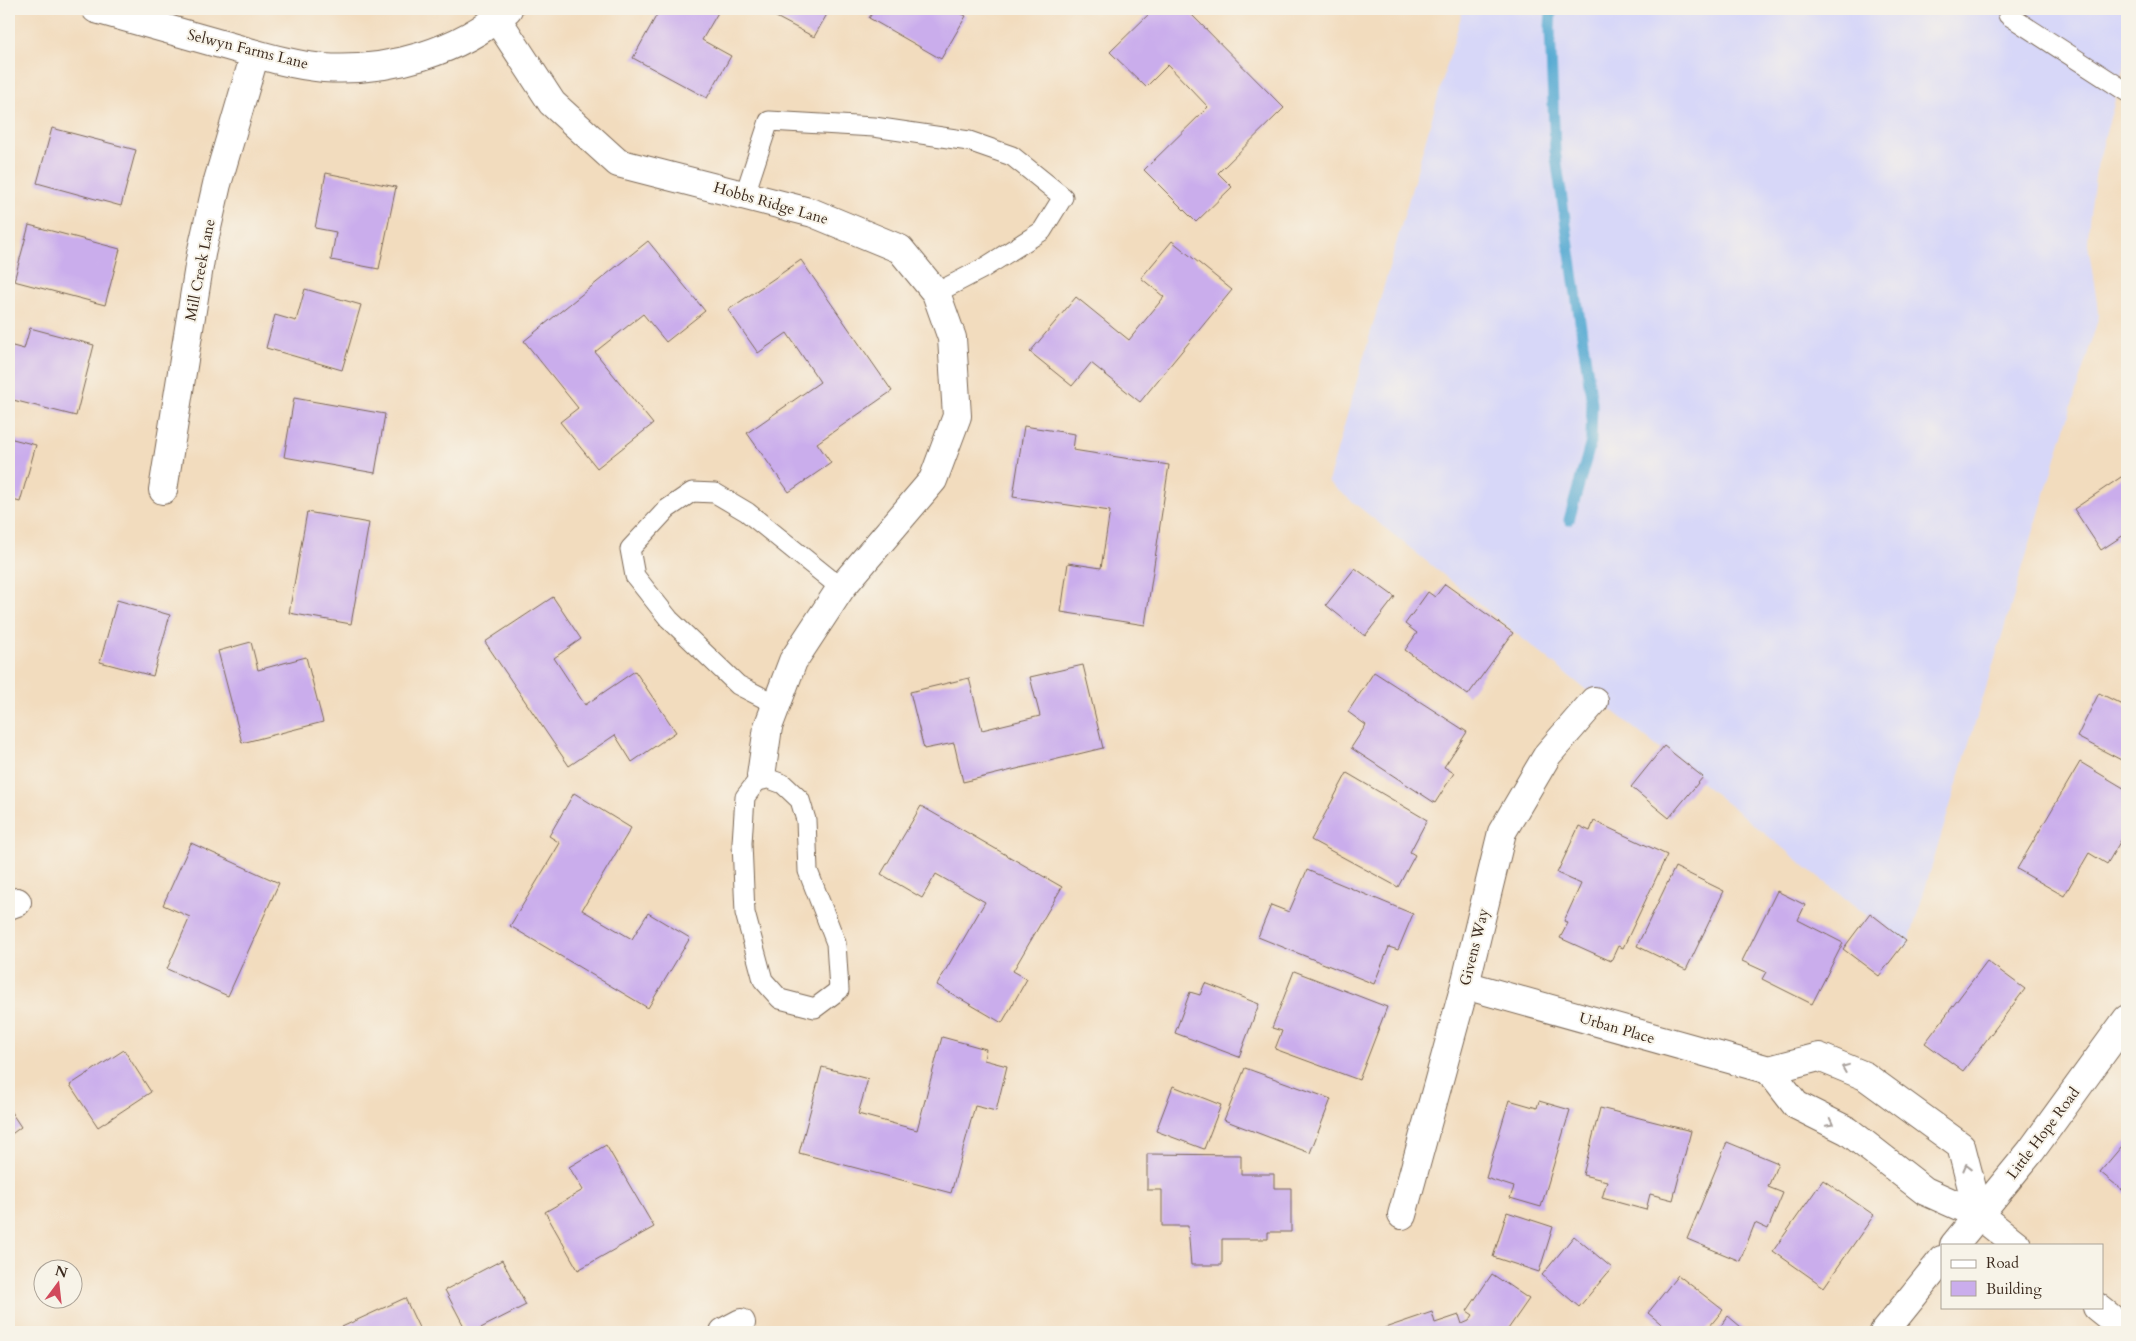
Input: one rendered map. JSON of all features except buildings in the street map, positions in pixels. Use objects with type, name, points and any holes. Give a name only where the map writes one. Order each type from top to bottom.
[{"type":"street","name":"Selwyn Farms Lane","points":[[96,9],[255,54],[296,64],[324,68],[353,68],[410,59],[438,50],[464,38],[502,14]]},
{"type":"street","name":"Hobbs Ridge Lane","points":[[502,14],[552,104],[618,162],[813,213],[900,249],[936,293],[952,338],[957,416],[933,480],[841,588],[794,661],[768,727],[761,776]]},
{"type":"street","name":"Mill Creek Lane","points":[[163,490],[201,254],[217,184],[255,54]]},
{"type":"street","name":"Givens Way","points":[[1402,1216],[1465,985],[1502,832],[1548,754],[1594,701]]},
{"type":"street","name":"Urban Place","points":[[1465,985],[1769,1070]]},
{"type":"street","name":"Little Hope Road","points":[[1955,1244],[2031,1151],[2127,1019]]},
{"type":"street","points":[[1979,1215],[1962,1146],[1865,1076],[1818,1057],[1769,1070],[1796,1105],[1848,1132],[1925,1192],[1979,1215],[2016,1244]]},
{"type":"street","points":[[1884,1332],[1941,1261]]},
{"type":"street","points":[[2098,1308],[2127,1331]]},
{"type":"lane","points":[[2008,15],[2127,92]]},
{"type":"lane","points":[[745,194],[769,121],[874,127],[969,141],[1012,156],[1062,197],[1042,231],[982,270],[936,293]]},
{"type":"lane","points":[[777,705],[738,686],[669,619],[635,576],[630,549],[666,509],[692,492],[715,493],[747,512],[841,588]]},
{"type":"lane","points":[[761,776],[783,784],[800,800],[806,820],[808,871],[836,943],[838,990],[815,1008],[780,999],[763,980],[745,913],[742,843],[745,797],[761,776]]},
{"type":"shaded area","points":[[1463,9],[2127,9],[2127,55],[2096,170],[2089,221],[2088,244],[2099,316],[1907,948],[1328,482]]},
{"type":"waterway","points":[[1551,9],[1550,29],[1555,151],[1592,403],[1591,442],[1569,520]]}]
